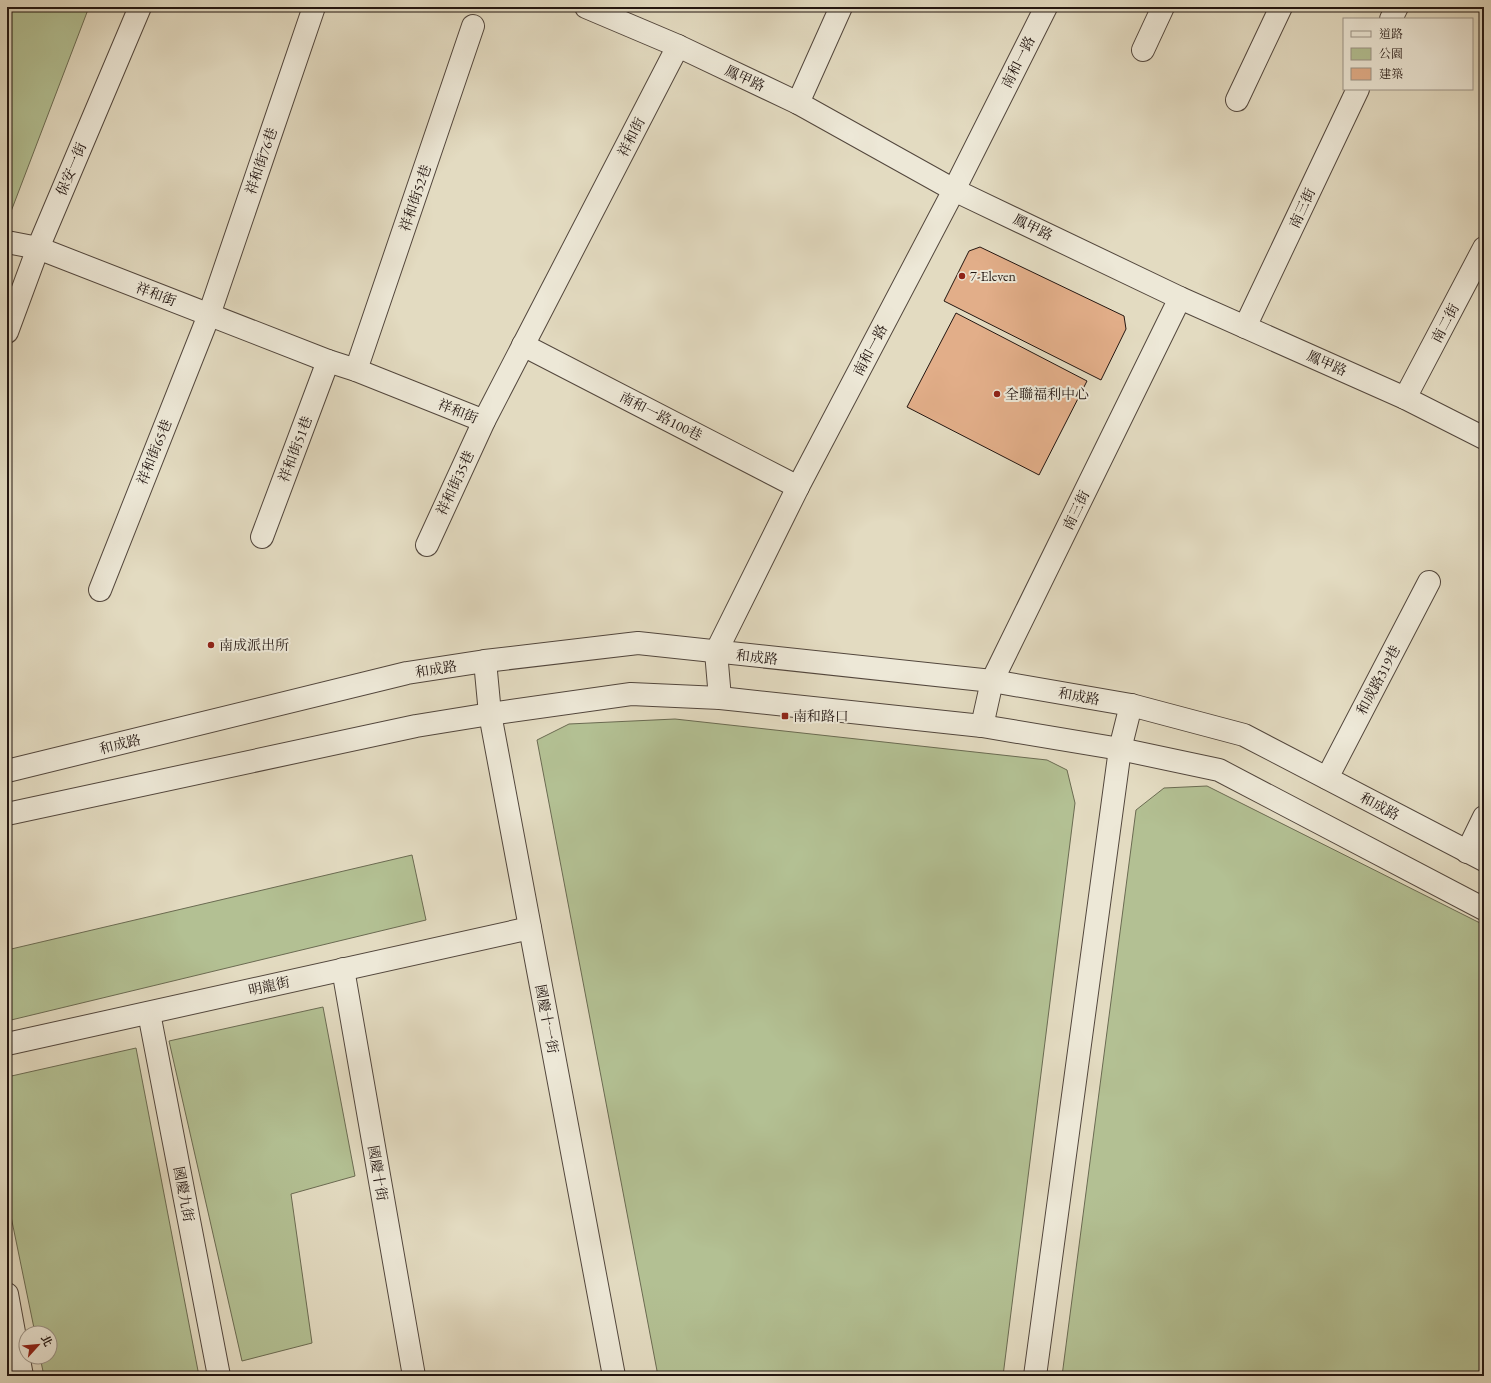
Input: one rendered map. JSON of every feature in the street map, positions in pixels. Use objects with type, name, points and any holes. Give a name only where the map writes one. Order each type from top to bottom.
[{"type":"street","name":"保安一街","points":[[7,332],[38,248],[140,7]]},
{"type":"street","name":"祥和街76巷","points":[[209,315],[314,7]]},
{"type":"street","name":"鳳甲路","points":[[586,7],[678,46],[798,103],[954,190],[1180,298],[1405,398],[1484,438]]},
{"type":"street","points":[[798,103],[840,7]]},
{"type":"street","name":"南和一路","points":[[716,652],[798,487],[954,190],[1046,7]]},
{"type":"street","points":[[1143,50],[1163,7]]},
{"type":"street","points":[[1237,100],[1281,7]]},
{"type":"street","points":[[1392,18],[1397,7]]},
{"type":"street","name":"祥和街52巷","points":[[356,370],[473,26]]},
{"type":"street","name":"祥和街","points":[[7,242],[38,248],[328,361],[356,370],[484,421],[678,46]]},
{"type":"street","name":"南三街","points":[[1245,327],[1358,90]]},
{"type":"street","name":"南二街","points":[[1405,398],[1484,248]]},
{"type":"street","name":"南三街","points":[[982,726],[992,681],[1180,298]]},
{"type":"street","name":"祥和街65巷","points":[[100,590],[209,315]]},
{"type":"street","name":"南和一路100巷","points":[[523,345],[798,487]]},
{"type":"street","name":"祥和街51巷","points":[[262,537],[328,361]]},
{"type":"street","name":"祥和街35巷","points":[[427,545],[484,421]]},
{"type":"street","name":"和成路319巷","points":[[1327,778],[1429,582]]},
{"type":"street","name":"和成路","points":[[7,771],[407,673],[486,661],[638,643],[992,681],[1131,705],[1244,735],[1476,856]]},
{"type":"street","points":[[716,652],[720,698]]},
{"type":"street","name":"國慶十一街","points":[[486,661],[490,714],[614,1376]]},
{"type":"street","points":[[7,814],[416,726],[631,694],[720,698],[982,726],[1120,749],[1219,770],[1484,909]]},
{"type":"street","points":[[1035,1376],[1120,749],[1131,705]]},
{"type":"street","points":[[1476,856],[1484,817]]},
{"type":"street","name":"明龍街","points":[[7,1044],[530,928]]},
{"type":"street","name":"國慶十街","points":[[343,969],[414,1376]]},
{"type":"street","name":"國慶九街","points":[[149,1013],[219,1376]]},
{"type":"street","points":[[7,1294],[22,1376]]},
{"type":"green space","points":[[7,7],[89,7],[7,222]]},
{"type":"green space","points":[[675,719],[1047,760],[1067,770],[1075,803],[1003,1376],[658,1376],[537,740],[569,724]]},
{"type":"green space","points":[[1207,786],[1484,925],[1484,1376],[1062,1376],[1136,810],[1164,788]]},
{"type":"green space","points":[[412,855],[426,920],[7,1021],[7,950]]},
{"type":"green space","points":[[323,1007],[355,1176],[291,1194],[312,1343],[242,1361],[169,1041]]},
{"type":"green space","points":[[136,1048],[199,1376],[44,1376],[42,1365],[58,1365],[58,1325],[33,1325],[7,1197],[7,1077]]},
{"type":"building","points":[[980,247],[1124,316],[1126,329],[1101,380],[944,301],[969,251]]},
{"type":"building","name":"全聯福利中心","points":[[956,313],[1087,381],[1039,475],[907,407]]},
{"type":"place","name":"7-Eleven","points":[[962,276]]},
{"type":"place","name":"全聯福利中心","points":[[997,394]]},
{"type":"place","name":"南成派出所","points":[[211,645]]},
{"type":"place","name":"南和路口","points":[[785,716]]}]
